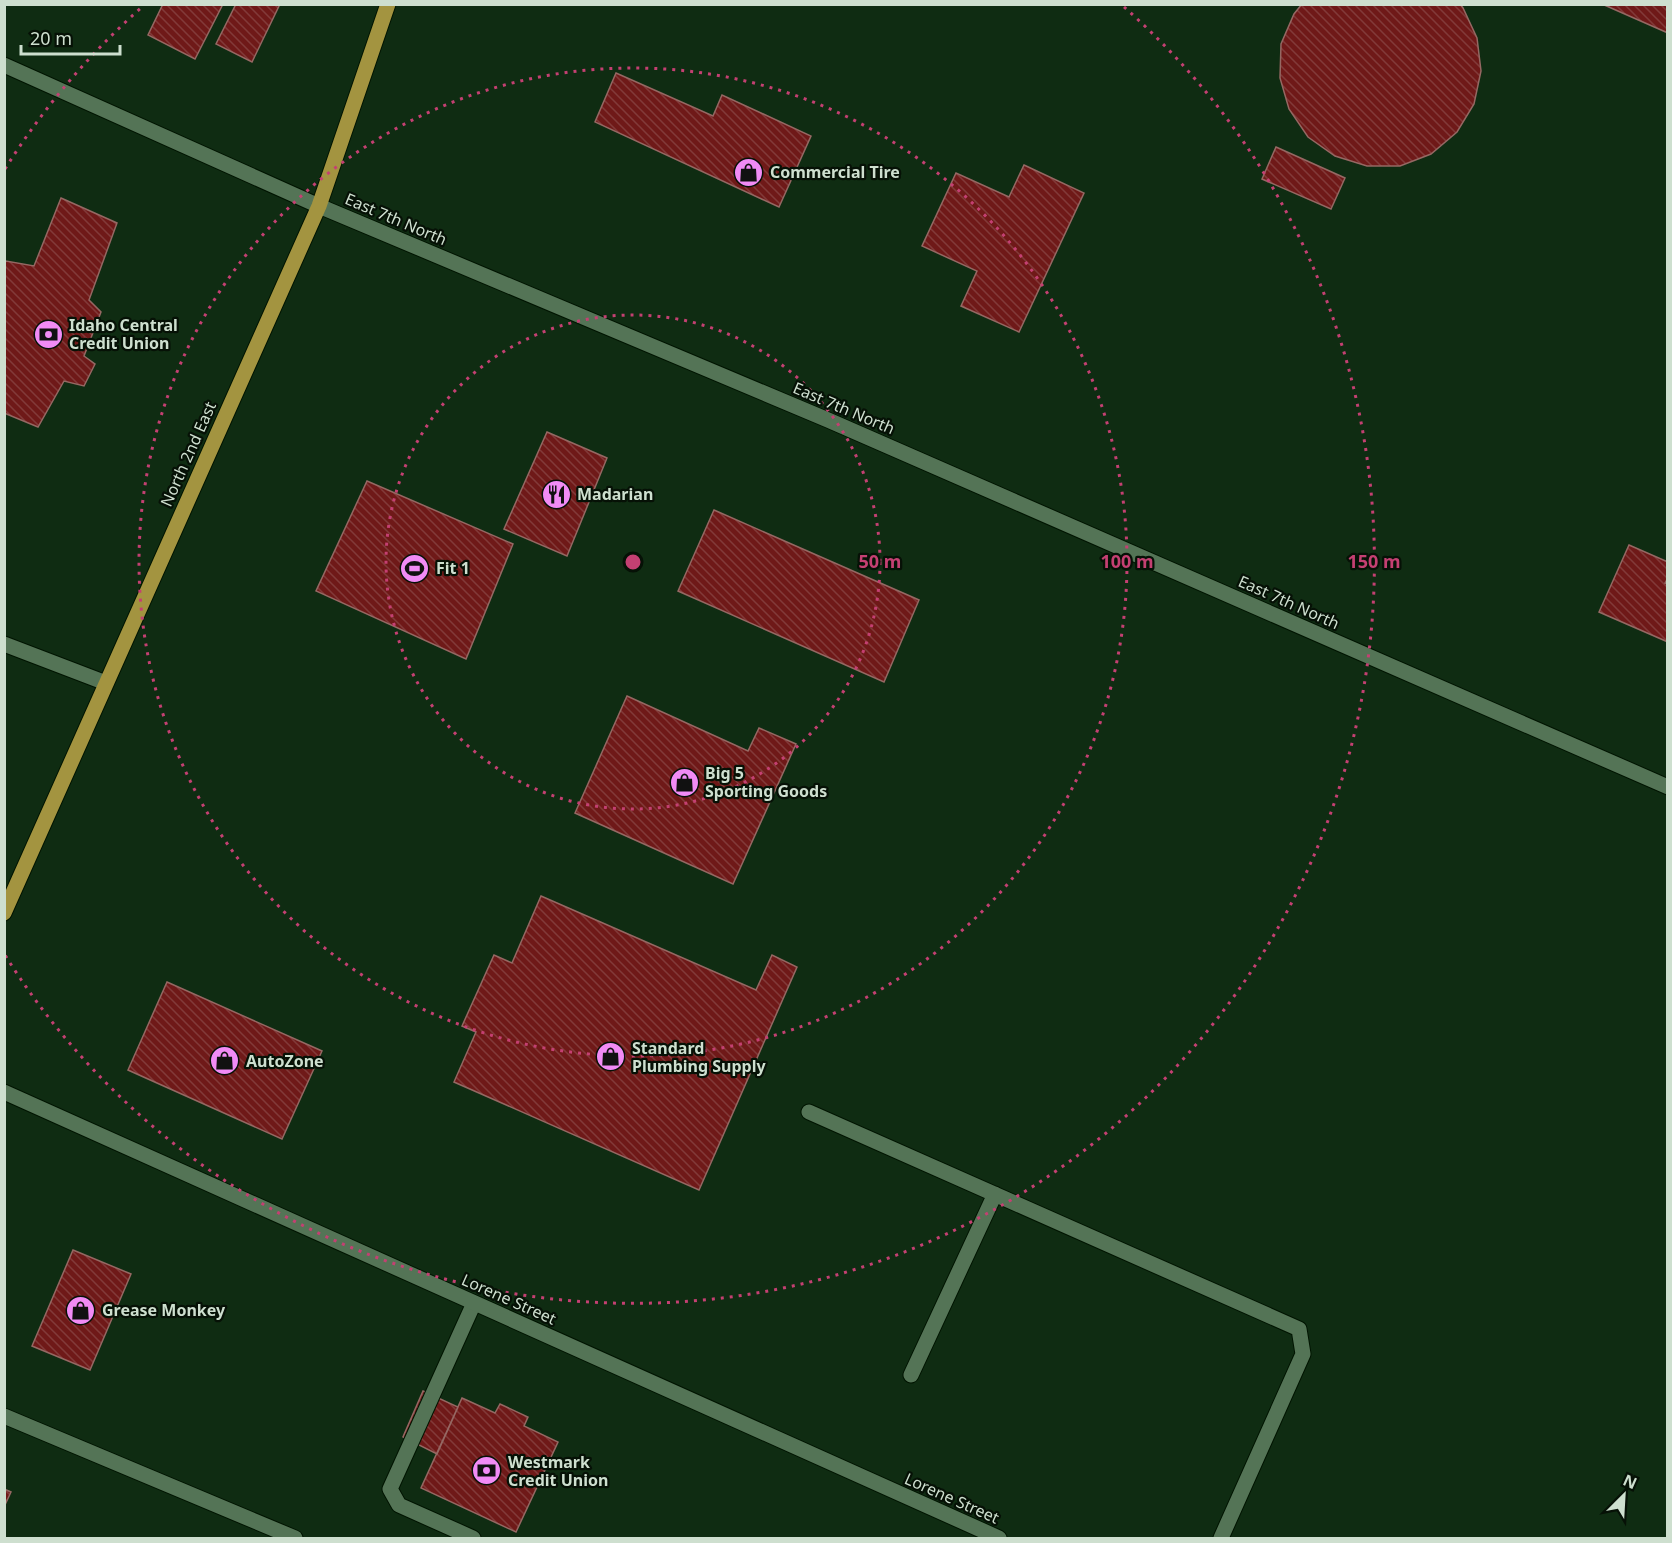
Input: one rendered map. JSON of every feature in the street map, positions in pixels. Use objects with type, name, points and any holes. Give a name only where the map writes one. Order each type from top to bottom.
[{"type":"main road","name":"North 2nd East","points":[[4,912],[319,206],[388,4]]},
{"type":"street","name":"East 7th North","points":[[4,65],[319,206],[828,420],[1668,787]]},
{"type":"street","points":[[4,644],[106,683]]},
{"type":"street","name":"Lorene Street","points":[[4,1092],[999,1539]]},
{"type":"street","points":[[809,1112],[1299,1329],[1303,1354],[1221,1539]]},
{"type":"street","points":[[911,1375],[995,1194]]},
{"type":"street","points":[[473,1539],[399,1505],[390,1489],[474,1303]]},
{"type":"street","points":[[4,1416],[295,1539]]},
{"type":"building","points":[[163,4],[223,4],[195,59],[148,35]]},
{"type":"building","points":[[236,4],[280,4],[252,62],[216,44]]},
{"type":"building","points":[[1302,4],[1460,4],[1477,38],[1481,71],[1474,104],[1457,132],[1431,154],[1400,166],[1367,166],[1335,156],[1308,137],[1289,109],[1280,78],[1281,44],[1294,14]]},
{"type":"building","points":[[1602,4],[1668,4],[1668,33]]},
{"type":"building","name":"Commercial Tire","points":[[616,73],[713,116],[722,95],[811,136],[779,207],[595,122]]},
{"type":"building","points":[[1276,147],[1345,178],[1331,209],[1262,179]]},
{"type":"building","points":[[1024,165],[1084,193],[1019,332],[961,306],[977,271],[922,246],[956,173],[1009,197]]},
{"type":"building","name":"Idaho Central Credit Union","points":[[61,198],[117,223],[89,300],[101,312],[84,356],[95,364],[84,386],[64,381],[38,427],[4,413],[4,265],[6,261],[34,266]]},
{"type":"building","name":"Madarian","points":[[547,432],[607,458],[567,556],[504,529]]},
{"type":"building","name":"Fit 1","points":[[367,481],[513,544],[466,659],[316,591]]},
{"type":"building","points":[[714,510],[919,600],[884,682],[678,591]]},
{"type":"building","points":[[1629,545],[1668,562],[1668,578],[1665,583],[1668,584],[1668,642],[1599,612]]},
{"type":"building","name":"Big 5 Sporting Goods","points":[[627,696],[748,751],[759,728],[796,744],[733,884],[575,813]]},
{"type":"building","name":"Standard Plumbing Supply","points":[[541,896],[756,990],[772,955],[797,967],[699,1190],[454,1082],[476,1032],[462,1026],[494,955],[512,963]]},
{"type":"building","name":"AutoZone","points":[[167,982],[322,1051],[282,1139],[128,1070]]},
{"type":"building","name":"Grease Monkey","points":[[73,1250],[131,1274],[90,1370],[32,1346]]},
{"type":"building","points":[[423,1391],[458,1407],[437,1454],[403,1437]]},
{"type":"building","name":"Westmark Credit Union","points":[[462,1398],[495,1413],[500,1404],[528,1417],[524,1426],[558,1442],[516,1532],[421,1488]]},
{"type":"building","points":[[4,1489],[11,1492],[4,1507]]},
{"type":"place","name":"Commercial Tire","points":[[749,172]]},
{"type":"place","name":"Idaho Central Credit Union","points":[[48,334]]},
{"type":"place","name":"Madarian","points":[[556,494]]},
{"type":"place","name":"Fit 1","points":[[415,568]]},
{"type":"place","name":"Big 5 Sporting Goods","points":[[684,782]]},
{"type":"place","name":"Standard Plumbing Supply","points":[[611,1057]]},
{"type":"place","name":"AutoZone","points":[[225,1061]]},
{"type":"place","name":"Grease Monkey","points":[[81,1310]]},
{"type":"place","name":"Westmark Credit Union","points":[[487,1471]]}]
